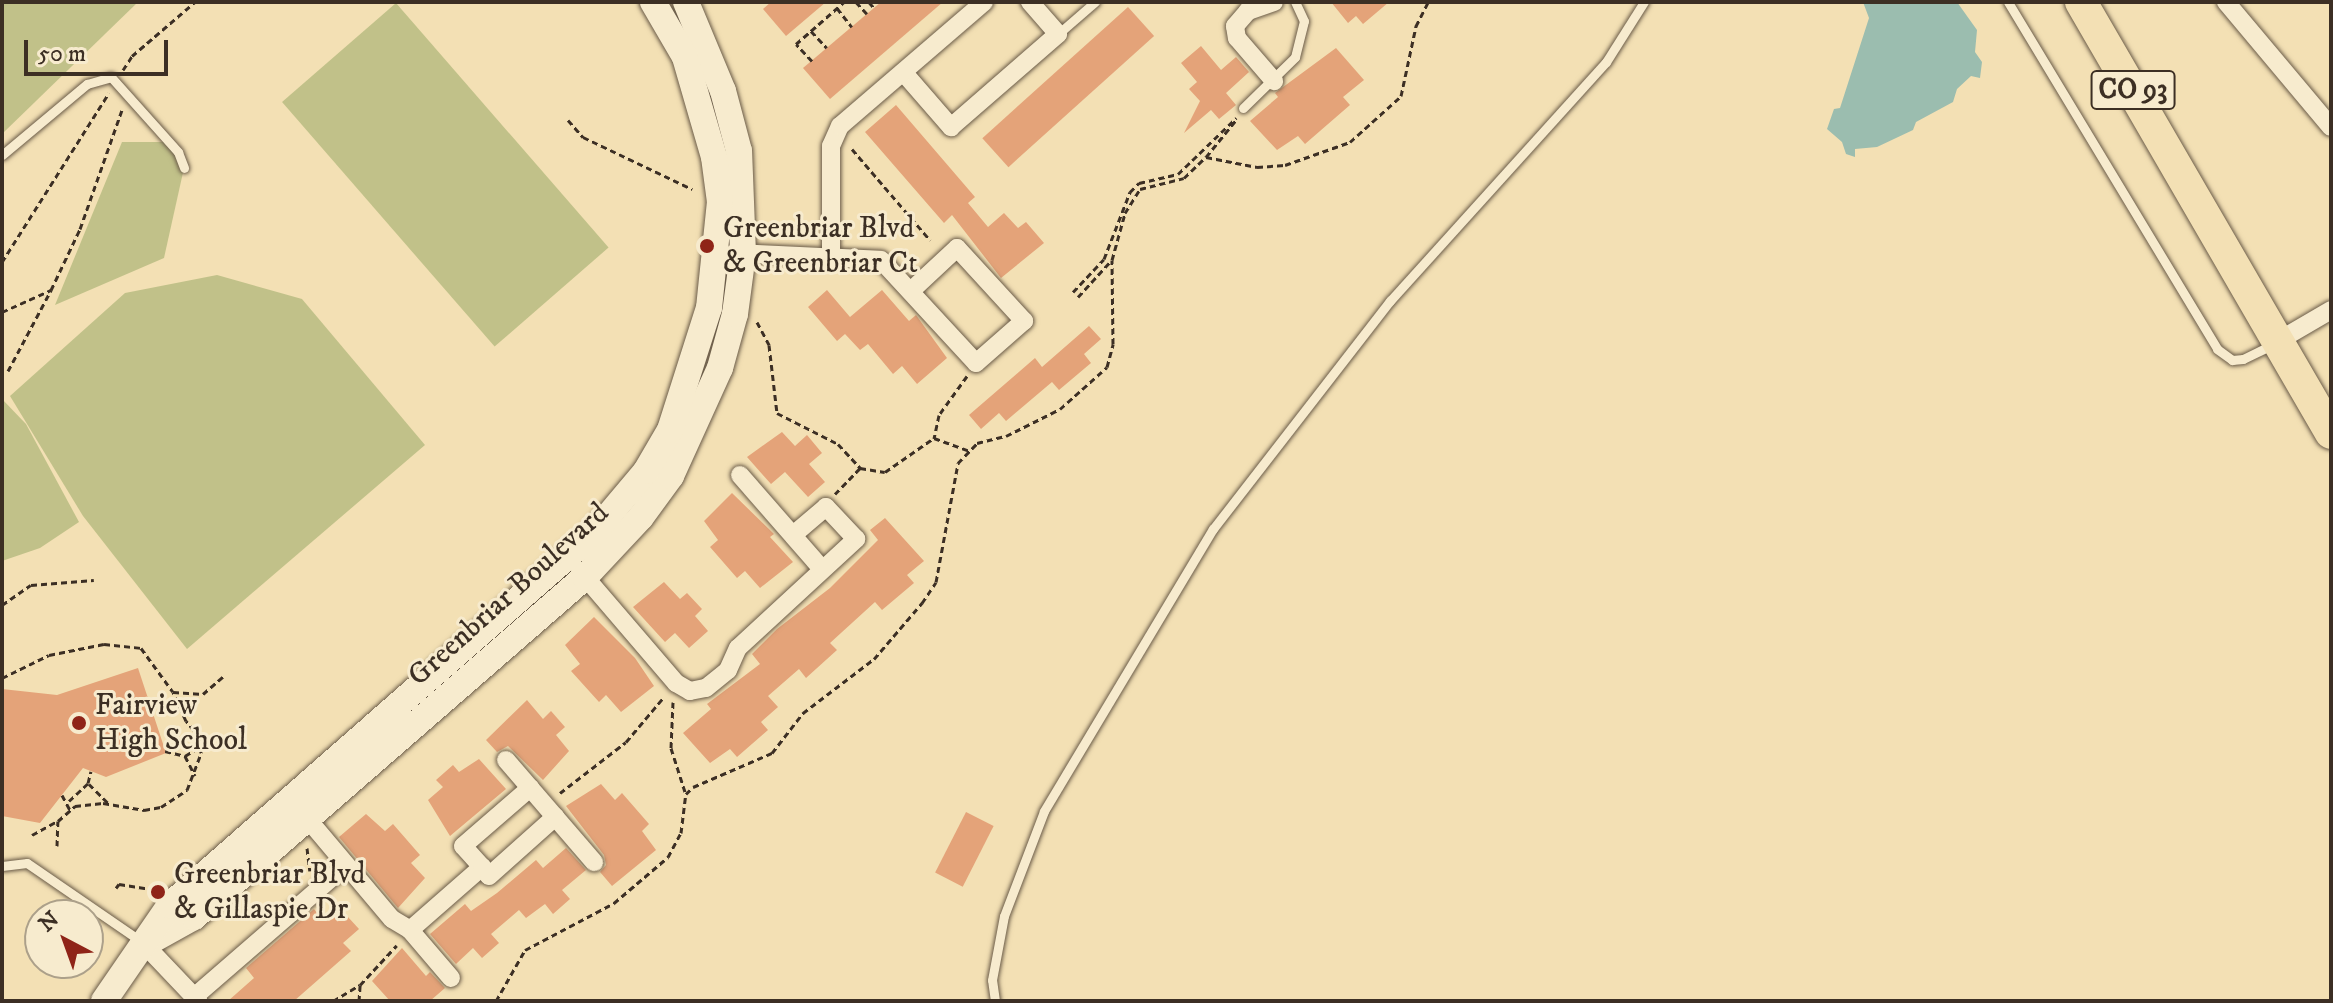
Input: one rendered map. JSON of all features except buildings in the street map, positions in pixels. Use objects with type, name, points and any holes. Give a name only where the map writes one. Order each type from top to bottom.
[{"type":"highway","name":"CO 93","points":[[2081,2],[2331,433]]},
{"type":"street","points":[[831,256],[831,146],[840,126],[984,2]]},
{"type":"street","points":[[904,73],[951,127],[1058,34],[1030,2]]},
{"type":"street","points":[[1274,2],[1248,11],[1235,26],[1237,38],[1274,81]]},
{"type":"street","points":[[2226,2],[2331,127]]},
{"type":"street","name":"Greenbriar Boulevard","points":[[144,944],[194,917],[577,567],[646,471],[670,430],[731,253],[739,151],[723,91],[688,3]]},
{"type":"street","name":"Greenbriar Boulevard","points":[[658,10],[685,57],[714,157],[731,253]]},
{"type":"street","points":[[731,253],[881,260],[913,289],[976,363],[1024,321],[957,248],[913,289]]},
{"type":"street","points":[[2278,341],[2331,310]]},
{"type":"street","points":[[740,475],[822,569]]},
{"type":"street","points":[[577,567],[676,683],[690,691],[706,688],[728,670],[738,648],[856,539],[826,507],[793,535]]},
{"type":"street","name":"Greenbriar Boulevard","points":[[104,1001],[170,905],[577,567]]},
{"type":"street","points":[[506,760],[594,862]]},
{"type":"street","points":[[530,788],[463,846],[489,876],[551,812]]},
{"type":"street","points":[[306,817],[392,919],[410,930],[451,978]]},
{"type":"street","points":[[144,944],[196,999],[345,866]]},
{"type":"street","points":[[410,930],[482,867]]},
{"type":"lane","points":[[1058,34],[1095,2]]},
{"type":"lane","points":[[1240,112],[1295,57],[1304,21],[1295,2]]},
{"type":"lane","points":[[995,1001],[992,980],[1004,916],[1044,811],[1213,529],[1390,301],[1606,62],[1644,2]]},
{"type":"lane","points":[[2008,2],[2217,349],[2232,360],[2243,359],[2278,341]]},
{"type":"lane","points":[[658,10],[688,3]]},
{"type":"lane","points":[[2,155],[87,84],[111,77],[178,152],[184,168]]},
{"type":"lane","points":[[2,866],[27,863],[144,944]]},
{"type":"path","points":[[2,262],[132,56],[195,2]]},
{"type":"path","points":[[812,61],[796,44],[844,2]]},
{"type":"path","points":[[856,2],[867,14]]},
{"type":"path","points":[[869,2],[874,8]]},
{"type":"path","points":[[1206,157],[1257,167],[1285,165],[1350,142],[1401,96],[1416,26],[1428,2]]},
{"type":"path","points":[[837,8],[852,27]]},
{"type":"path","points":[[811,31],[827,48]]},
{"type":"path","points":[[8,371],[80,229],[127,95]]},
{"type":"path","points":[[686,794],[772,753],[803,713],[859,673],[908,620],[936,582],[953,479],[969,451],[1050,415],[1107,367],[1113,344],[1112,260],[1125,213],[1140,189],[1184,178],[1206,157],[1240,112]]},
{"type":"path","points":[[1073,292],[1104,259],[1130,192],[1139,183],[1178,174],[1240,112]]},
{"type":"path","points":[[568,120],[583,137],[692,189]]},
{"type":"path","points":[[845,141],[930,240]]},
{"type":"path","points":[[1078,297],[1112,260]]},
{"type":"path","points":[[2,312],[51,290]]},
{"type":"path","points":[[757,317],[769,345],[777,413],[838,444],[860,468],[885,472],[934,438],[939,415],[976,363]]},
{"type":"path","points":[[934,438],[969,451]]},
{"type":"path","points":[[826,507],[860,468]]},
{"type":"path","points":[[2,604],[31,585],[94,580]]},
{"type":"path","points":[[2,678],[75,648],[127,644],[147,654],[173,692],[201,746],[195,776],[187,790],[161,807],[109,804],[70,810],[58,821],[32,835]]},
{"type":"path","points":[[173,692],[203,694],[224,676]]},
{"type":"path","points":[[496,1001],[525,950],[614,903],[668,857],[681,833],[686,794],[671,748],[676,683]]},
{"type":"path","points":[[551,812],[626,742],[676,683]]},
{"type":"path","points":[[165,751],[185,756],[201,746]]},
{"type":"path","points":[[185,756],[195,776]]},
{"type":"path","points":[[69,801],[88,783],[91,771]]},
{"type":"path","points":[[88,783],[109,804]]},
{"type":"path","points":[[62,795],[69,801],[70,810]]},
{"type":"path","points":[[57,846],[58,821]]},
{"type":"path","points":[[307,848],[310,876]]},
{"type":"path","points":[[116,888],[119,884],[151,889]]},
{"type":"path","points":[[333,1001],[360,985],[410,930]]},
{"type":"path","points":[[359,1001],[360,985]]},
{"type":"green space","points":[[2,2],[138,2],[2,134]]},
{"type":"green space","points":[[396,3],[609,248],[495,347],[282,102]]},
{"type":"green space","points":[[122,142],[169,142],[184,168],[164,258],[55,305]]},
{"type":"green space","points":[[217,275],[302,299],[425,445],[187,649],[83,516],[10,396],[125,293]]},
{"type":"green space","points":[[2,399],[26,424],[79,522],[40,548],[2,561]]},
{"type":"shaded area","points":[[1863,2],[1957,2],[1977,30],[1975,52],[1982,62],[1980,78],[1971,76],[1957,89],[1953,102],[1916,122],[1913,130],[1877,147],[1855,149],[1855,157],[1846,154],[1842,142],[1827,129],[1834,109],[1840,108],[1869,18]]},
{"type":"place","name":"Greenbriar Blvd & Greenbriar Ct","points":[[707,246]]},
{"type":"place","name":"Fairview High School","points":[[79,723]]},
{"type":"place","name":"Greenbriar Blvd & Gillaspie Dr","points":[[158,892]]}]
